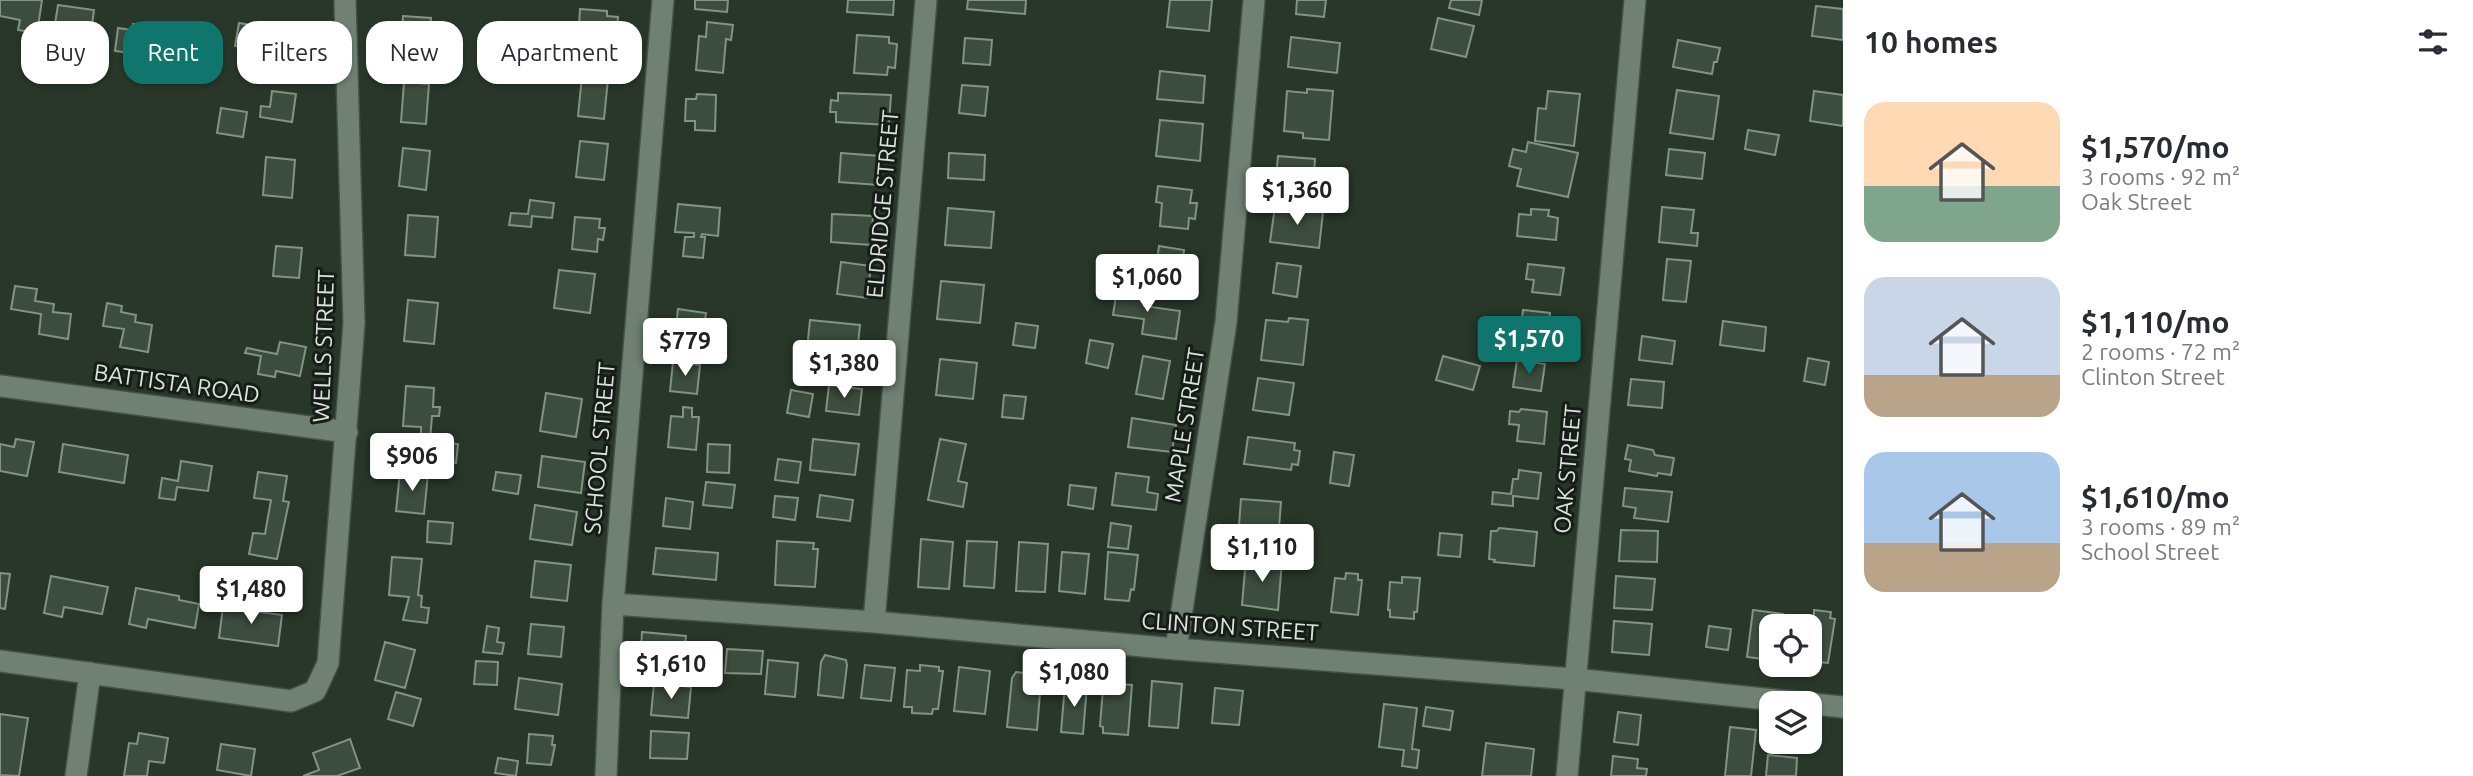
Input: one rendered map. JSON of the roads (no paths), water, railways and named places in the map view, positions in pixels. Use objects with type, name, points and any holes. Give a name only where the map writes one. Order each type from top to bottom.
[{"type":"street","name":"WELLS STREET","points":[[90,673],[291,701],[315,691],[328,663],[354,323],[345,0]]},
{"type":"street","name":"SCHOOL STREET","points":[[606,776],[613,604],[663,0]]},
{"type":"street","name":"ELDRIDGE STREET","points":[[874,622],[926,0]]},
{"type":"street","name":"MAPLE STREET","points":[[1176,649],[1226,322],[1254,0]]},
{"type":"street","name":"OAK STREET","points":[[1567,776],[1635,0]]},
{"type":"street","name":"BATTISTA ROAD","points":[[0,386],[346,432]]},
{"type":"street","name":"CLINTON STREET","points":[[613,604],[874,622],[1176,649],[1574,679],[1843,707]]},
{"type":"street","points":[[0,661],[90,673],[76,776]]}]
